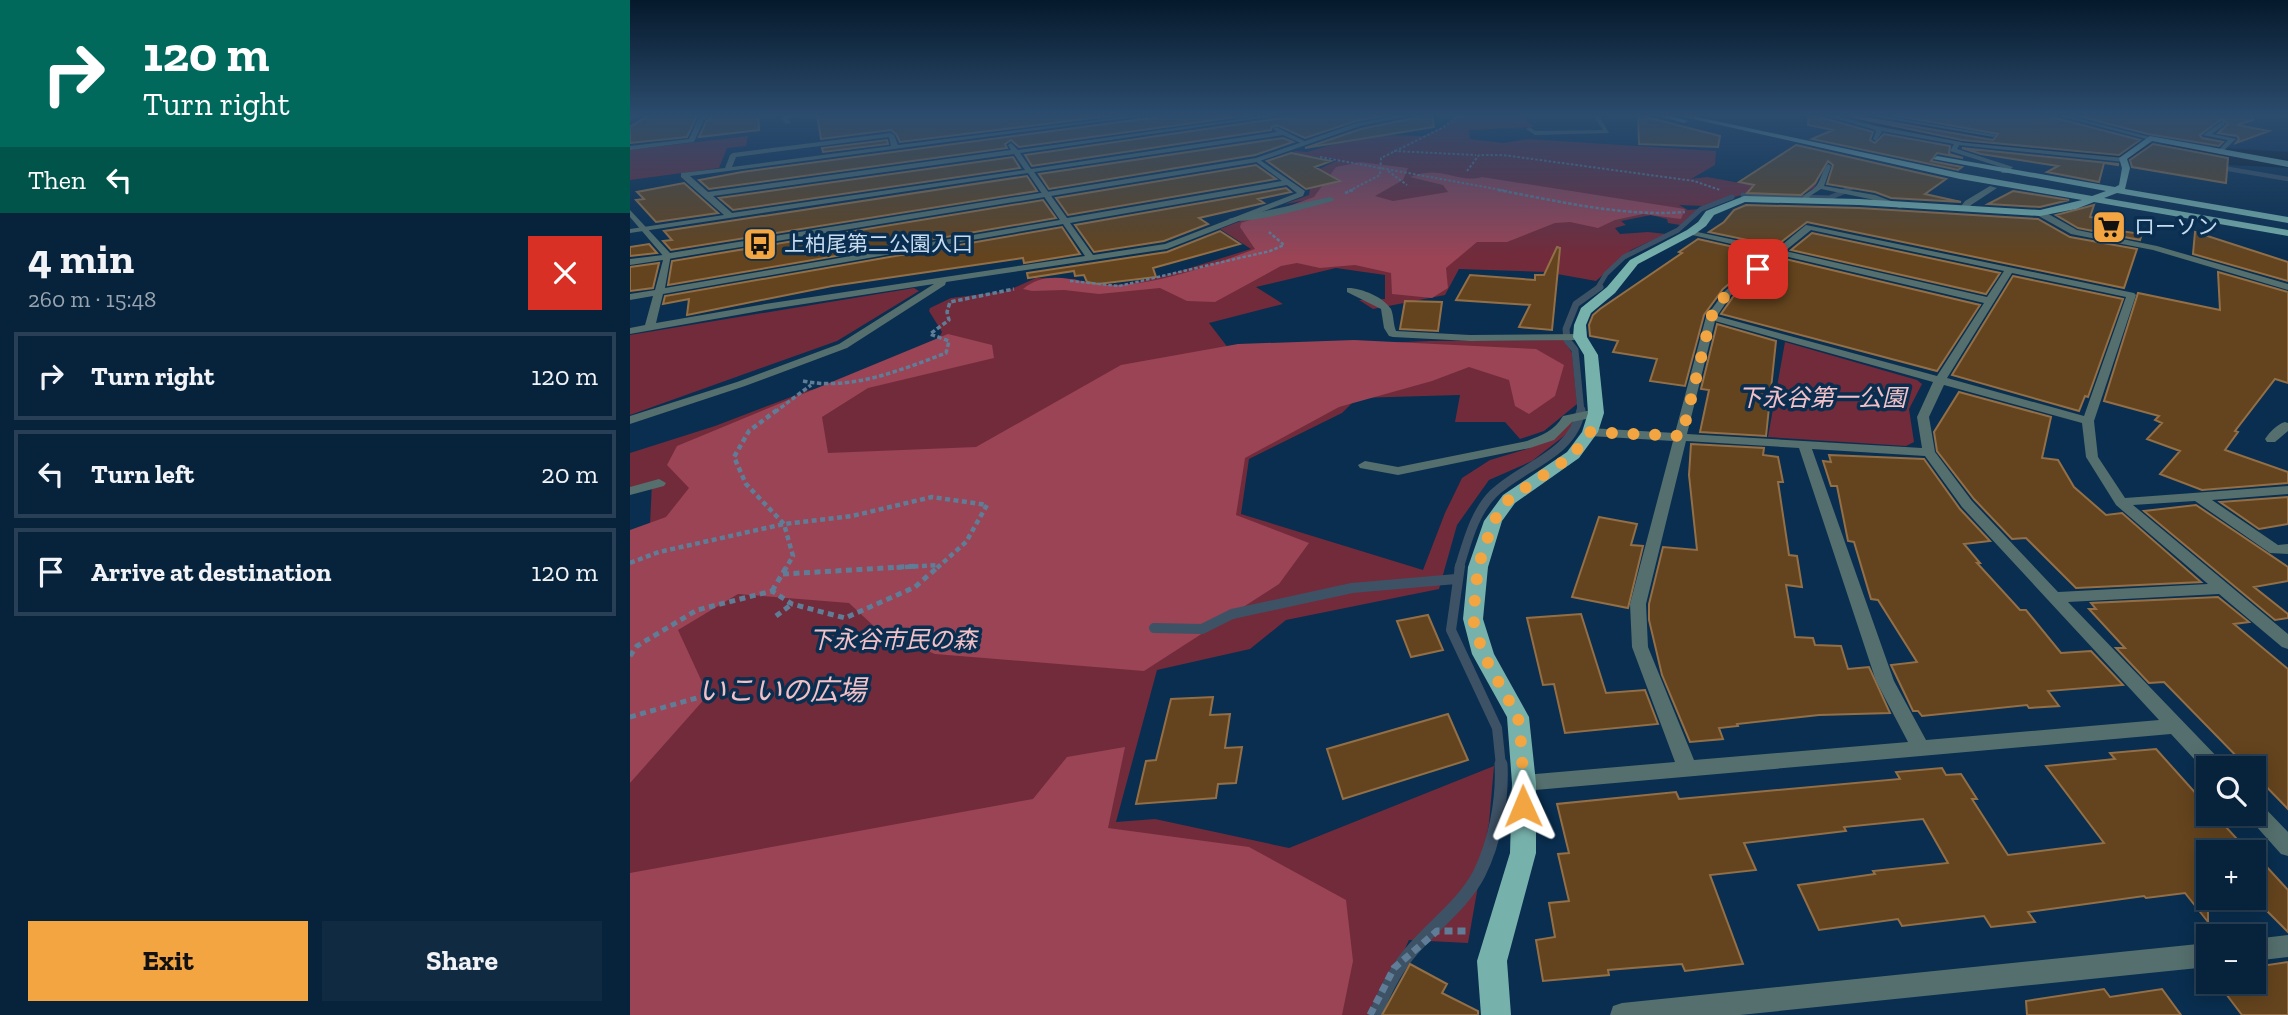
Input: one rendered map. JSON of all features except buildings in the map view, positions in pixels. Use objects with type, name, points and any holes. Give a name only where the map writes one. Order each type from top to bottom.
[{"type":"main road","points":[[1880,161],[2288,233]]},
{"type":"main road","points":[[1889,161],[1924,169]]},
{"type":"main road","points":[[1936,161],[2288,222]]},
{"type":"main road","points":[[1952,161],[2113,192]]},
{"type":"main road","points":[[1496,1015],[1492,961],[1523,853],[1524,783],[1518,717],[1483,654],[1473,619],[1478,567],[1493,522],[1509,499],[1573,455],[1586,419],[1591,355],[1576,337],[1585,312],[1596,299],[1611,290],[1633,262],[1691,232],[1702,224],[1710,212],[1737,201],[1804,200],[2040,213],[2092,200],[2123,186],[2125,161]]},
{"type":"street","points":[[728,169],[731,161]]},
{"type":"street","points":[[729,215],[684,175],[789,161]]},
{"type":"street","points":[[706,195],[943,161]]},
{"type":"street","points":[[1023,161],[1091,258]]},
{"type":"street","points":[[630,230],[1096,161]]},
{"type":"street","points":[[630,262],[1249,161]]},
{"type":"street","points":[[630,331],[765,307],[1167,246],[1300,194],[1301,191],[1259,161]]},
{"type":"street","points":[[1989,161],[2008,167],[2004,171]]},
{"type":"street","points":[[1804,200],[1820,187],[1828,166]]},
{"type":"street","points":[[630,296],[1289,183]]},
{"type":"street","points":[[1820,187],[1855,193],[1901,206]]},
{"type":"street","points":[[1963,209],[1993,188]]},
{"type":"street","points":[[1231,219],[1259,216],[1330,199]]},
{"type":"street","points":[[630,212],[668,256]]},
{"type":"street","points":[[2040,213],[2074,232],[2154,248],[2288,287]]},
{"type":"street","points":[[1687,768],[1640,647],[1638,604],[1711,317],[1728,293],[1809,227],[2131,295],[2088,421],[2092,457],[2121,502],[2288,643]]},
{"type":"street","points":[[1691,232],[1990,301]]},
{"type":"street","points":[[650,327],[668,256]]},
{"type":"street","points":[[2010,269],[1940,380],[1923,417],[1929,452],[1967,504],[2204,756]]},
{"type":"street","points":[[630,420],[741,384],[843,346],[946,280]]},
{"type":"street","points":[[1350,290],[1387,311],[1387,327],[1393,334],[1470,338],[1576,337]]},
{"type":"street","points":[[1711,317],[2088,421]]},
{"type":"street","points":[[1365,465],[1398,471],[1518,446],[1550,437],[1567,419],[1586,419],[1682,436],[1929,452]]},
{"type":"street","points":[[2271,439],[2285,426],[2288,427]]},
{"type":"street","points":[[1804,444],[1885,681],[1921,748]]},
{"type":"street","points":[[630,491],[659,483]]},
{"type":"street","points":[[2121,502],[2288,490]]},
{"type":"street","points":[[2200,498],[2274,550],[2288,549]]},
{"type":"street","points":[[2057,597],[2224,588]]},
{"type":"street","points":[[1524,783],[2176,726]]},
{"type":"street","points":[[2266,823],[2288,847]]},
{"type":"street","points":[[2266,949],[2288,946]]},
{"type":"street","points":[[1622,1015],[2196,956]]},
{"type":"path","points":[[1340,161],[1565,202],[1659,214],[1710,212]]},
{"type":"path","points":[[1330,199],[1373,181],[1380,175],[1380,161]]},
{"type":"path","points":[[1467,171],[1474,161]]},
{"type":"path","points":[[1556,161],[1694,181],[1737,201]]},
{"type":"path","points":[[1387,170],[1406,185]]},
{"type":"path","points":[[1069,281],[1119,286],[1270,251],[1284,245],[1262,224]]},
{"type":"path","points":[[630,656],[637,646],[697,610],[772,591],[793,556],[784,524],[746,484],[734,457],[749,431],[811,384],[858,380],[903,369],[946,353],[950,341],[930,334],[948,320],[950,303],[1008,292],[1021,286]]},
{"type":"path","points":[[630,563],[659,552],[784,524],[852,516],[932,497],[987,505],[966,542],[915,587],[845,618],[792,604],[772,591]]},
{"type":"path","points":[[782,574],[940,565]]},
{"type":"path","points":[[776,616],[792,604]]},
{"type":"path","points":[[630,717],[721,691]]},
{"type":"path","points":[[1370,1015],[1394,968],[1437,931],[1500,932]]},
{"type":"green space","points":[[630,161],[722,161],[719,168],[630,180]]},
{"type":"green space","name":"下永谷市民の森","points":[[1335,161],[1715,161],[1715,165],[1691,179],[1707,177],[1768,188],[1815,178],[1818,181],[1814,188],[1798,197],[1741,195],[1705,206],[1679,205],[1688,210],[1699,209],[1686,226],[1668,223],[1667,219],[1651,215],[1621,221],[1626,225],[1615,228],[1620,234],[1666,234],[1631,250],[1596,281],[1546,272],[1459,269],[1445,295],[1373,309],[1359,300],[1385,299],[1385,275],[1336,268],[1256,287],[1283,304],[1209,323],[1229,349],[1430,341],[1564,340],[1572,353],[1577,404],[1544,431],[1520,439],[1505,422],[1455,422],[1460,395],[1357,398],[1342,413],[1249,459],[1241,514],[1423,570],[1462,478],[1490,460],[1530,448],[1575,422],[1573,429],[1532,461],[1489,480],[1457,525],[1439,589],[1286,620],[1250,649],[1157,670],[1116,822],[1155,819],[1289,848],[1494,766],[1489,823],[1468,943],[1409,940],[1374,1015],[630,1015],[630,532],[650,525],[652,482],[630,488],[630,453],[715,426],[807,391],[880,373],[930,355],[942,332],[929,311],[930,308],[951,298],[1007,291],[1036,278],[1075,279],[1119,286],[1164,276],[1251,249],[1220,229],[1256,215],[1351,192],[1285,204],[1309,195],[1310,189],[1336,178],[1315,171]]},
{"type":"green space","points":[[914,288],[919,291],[837,341],[630,415],[630,335]]},
{"type":"green space","name":"下永谷第一公園","points":[[1785,342],[1917,380],[1922,384],[1909,409],[1914,442],[1906,446],[1768,437]]},
{"type":"shaded area","points":[[1360,162],[1408,168],[1403,180],[1375,196],[1393,201],[1448,192],[1443,185],[1410,177],[1431,172],[1465,178],[1482,177],[1685,209],[1681,219],[1643,214],[1615,220],[1598,228],[1570,222],[1555,223],[1507,242],[1477,242],[1446,268],[1448,288],[1432,298],[1392,294],[1391,273],[1355,265],[1320,268],[1297,263],[1281,266],[1215,302],[1187,301],[1160,288],[1099,294],[1023,289],[1034,282],[1057,278],[1105,285],[1152,281],[1205,267],[1255,249],[1240,227],[1241,223],[1314,197],[1336,167]]},
{"type":"shaded area","points":[[948,334],[992,345],[994,358],[868,388],[822,417],[828,453],[976,447],[1121,365],[1238,344],[1354,340],[1536,349],[1564,365],[1555,396],[1529,414],[1515,406],[1509,380],[1469,367],[1432,381],[1339,407],[1245,458],[1236,515],[1309,543],[1279,584],[1144,671],[935,654],[878,630],[849,603],[738,594],[678,630],[708,695],[630,783],[630,530],[666,517],[689,488],[667,465],[677,446]]},
{"type":"shaded area","points":[[1125,747],[1108,828],[1249,847],[1346,900],[1353,961],[1342,1015],[630,1015],[630,873],[1033,799],[1067,757]]},
{"type":"waterway","points":[[2217,167],[2288,179]]},
{"type":"waterway","points":[[1844,191],[1861,184]]},
{"type":"waterway","points":[[1743,195],[1829,198],[1848,190]]},
{"type":"waterway","points":[[1597,289],[1606,274],[1624,257],[1678,230],[1701,209],[1732,197]]},
{"type":"waterway","points":[[1581,410],[1575,350],[1567,340],[1566,329],[1576,304],[1600,287]]},
{"type":"waterway","points":[[1459,568],[1472,529],[1486,502],[1505,484],[1557,449],[1576,426],[1581,410]]},
{"type":"waterway","points":[[1460,566],[1451,630],[1497,728],[1501,766]]},
{"type":"waterway","points":[[1154,628],[1202,629],[1232,614],[1352,588],[1456,579]]},
{"type":"waterway","points":[[1375,1015],[1404,961],[1456,906],[1479,874],[1497,820],[1501,766]]},
{"type":"place","name":"ローソン","points":[[2109,227]]},
{"type":"place","name":"上柏尾第二公園入口","points":[[760,244]]},
{"type":"route","points":[[1523,806],[1524,783],[1518,717],[1483,654],[1473,619],[1478,567],[1493,522],[1509,499],[1573,455],[1590,432],[1682,436],[1711,317],[1721,300],[1758,269]]},
{"type":"park label","name":"いこいの広場","points":[[782,690]]}]
